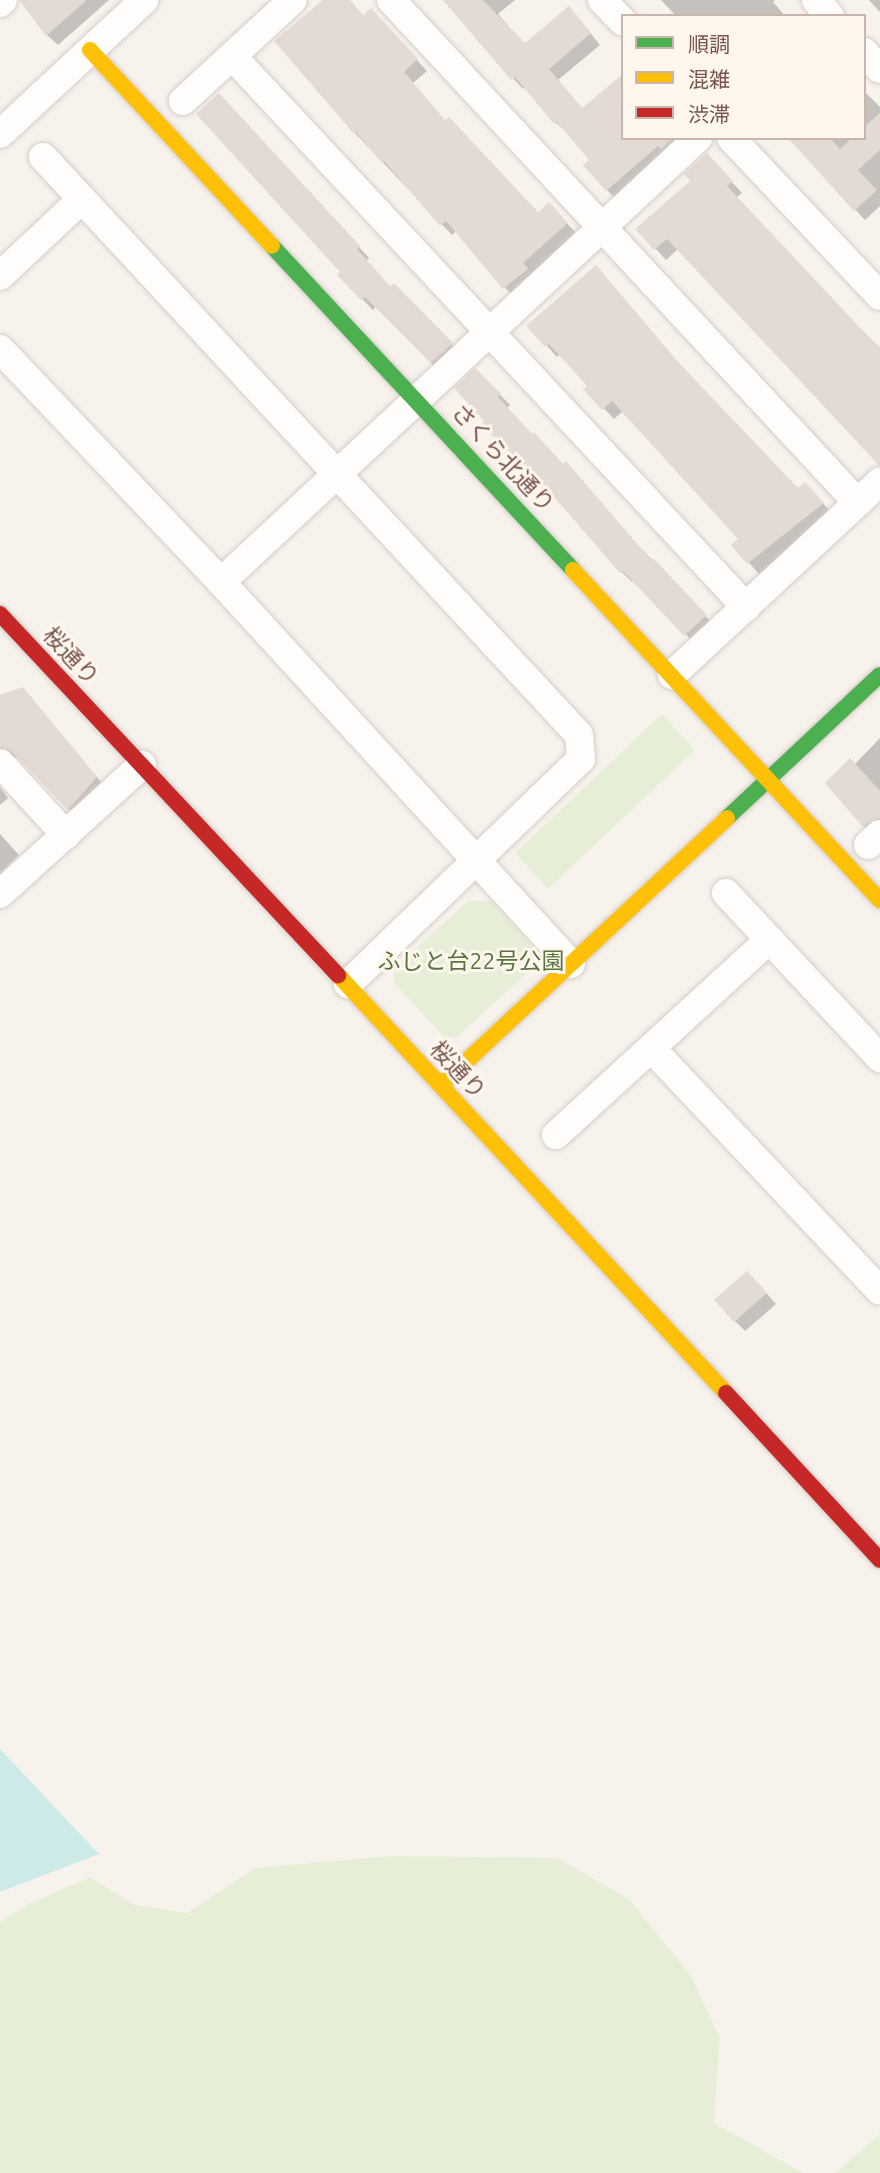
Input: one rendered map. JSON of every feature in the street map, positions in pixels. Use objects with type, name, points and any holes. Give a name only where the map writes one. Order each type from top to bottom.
[{"type":"street","points":[[0,134],[144,0]]},
{"type":"street","points":[[183,101],[293,0]]},
{"type":"street","points":[[391,0],[858,503]]},
{"type":"street","points":[[602,0],[621,20]]},
{"type":"street","points":[[816,0],[828,14]]},
{"type":"street","name":"さくら北通り","points":[[90,50],[418,399],[880,900]]},
{"type":"street","points":[[866,54],[880,69]]},
{"type":"street","points":[[232,56],[746,607]]},
{"type":"street","points":[[221,582],[696,140]]},
{"type":"street","points":[[733,140],[880,296]]},
{"type":"street","points":[[43,157],[579,735],[581,760],[348,984]]},
{"type":"street","points":[[0,276],[82,200]]},
{"type":"street","points":[[0,349],[221,582],[570,964]]},
{"type":"street","points":[[672,675],[880,482]]},
{"type":"street","name":"桜通り","points":[[0,614],[348,984],[880,1560]]},
{"type":"street","points":[[441,1085],[880,675]]},
{"type":"street","points":[[0,763],[66,835]]},
{"type":"street","points":[[0,894],[142,765]]},
{"type":"street","points":[[726,893],[880,1058]]},
{"type":"street","points":[[556,1135],[769,940]]},
{"type":"street","points":[[652,1049],[880,1291]]},
{"type":"green space","points":[[662,714],[695,750],[548,889],[515,853]]},
{"type":"green space","name":"ふじと台22号公園","points":[[468,901],[491,901],[533,947],[531,969],[456,1038],[443,1036],[394,983],[393,970]]},
{"type":"green space","points":[[391,1856],[558,1858],[630,1900],[691,1976],[720,2038],[714,2123],[803,2173],[0,2173],[0,1922],[27,1905],[90,1877],[135,1905],[187,1913],[255,1868]]},
{"type":"green space","points":[[880,2134],[880,2173],[835,2173]]},
{"type":"water","points":[[0,1749],[99,1854],[0,1892]]},
{"type":"building","points":[[19,0],[87,0],[46,36]]},
{"type":"building","points":[[323,0],[350,0],[363,15],[371,8],[418,59],[404,72],[445,120],[449,117],[538,212],[549,202],[568,223],[523,263],[528,269],[503,289],[446,221],[440,226],[384,161],[382,163],[356,132],[354,134],[274,41]]},
{"type":"building","points":[[443,0],[483,0],[525,43],[569,6],[591,33],[549,69],[582,108],[621,76],[621,140],[671,140],[661,149],[658,146],[606,191],[583,165],[589,160],[557,122],[554,124],[515,77],[511,80]]},
{"type":"building","points":[[219,93],[360,246],[357,249],[390,286],[394,283],[453,343],[431,363],[365,297],[361,300],[337,275],[340,272],[196,114]]},
{"type":"building","points":[[880,113],[880,150],[858,170],[877,190],[854,211],[790,140],[832,140],[840,149],[850,140],[866,140],[866,125]]},
{"type":"building","points":[[707,153],[733,181],[727,186],[880,349],[880,466],[667,239],[654,250],[635,229],[690,181],[684,174]]},
{"type":"building","points":[[596,265],[679,363],[798,488],[805,482],[824,503],[747,564],[731,545],[738,539],[612,401],[602,410],[583,389],[587,386],[549,344],[545,347],[526,326]]},
{"type":"building","points":[[475,368],[501,394],[498,397],[532,434],[534,432],[563,464],[566,461],[651,560],[653,558],[707,615],[684,636],[623,571],[620,573],[537,477],[534,479],[481,424],[484,421],[454,388]]},
{"type":"building","points":[[23,687],[97,777],[68,810],[12,752],[0,747],[0,695]]},
{"type":"building","points":[[850,758],[880,791],[880,818],[863,827],[825,783]]},
{"type":"building","points":[[747,1271],[767,1293],[734,1322],[714,1300]]},
{"type":"traffic: fast","points":[[272,246],[573,570]]},
{"type":"traffic: fast","points":[[727,818],[880,675]]},
{"type":"traffic: slow","points":[[90,50],[272,246]]},
{"type":"traffic: slow","points":[[573,570],[880,900]]},
{"type":"traffic: slow","points":[[441,1085],[727,818]]},
{"type":"traffic: slow","points":[[338,975],[726,1393]]},
{"type":"traffic: jam","points":[[0,614],[338,975]]},
{"type":"traffic: jam","points":[[726,1393],[880,1560]]}]
